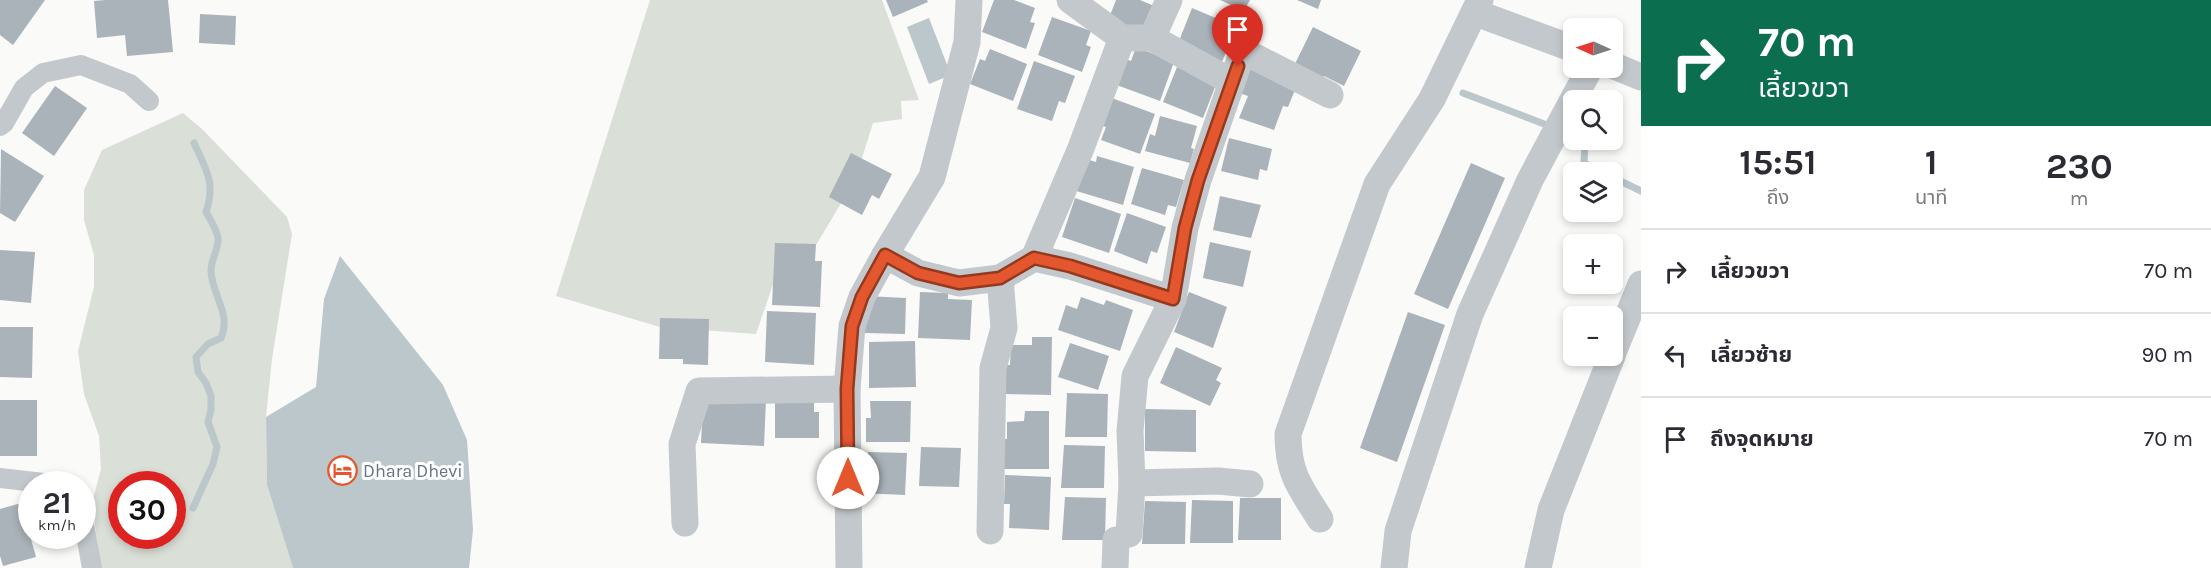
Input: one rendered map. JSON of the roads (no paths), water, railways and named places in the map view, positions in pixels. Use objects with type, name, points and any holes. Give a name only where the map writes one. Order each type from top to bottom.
[{"type":"street","points":[[849,568],[847,389],[852,326],[862,297],[932,177],[967,42],[969,0]]},
{"type":"street","points":[[1070,0],[1122,38],[1152,38],[1232,82]]},
{"type":"street","points":[[1152,38],[1169,0]]},
{"type":"street","points":[[1320,519],[1294,477],[1288,457],[1288,434],[1377,184],[1432,99],[1478,7],[1563,44]]},
{"type":"street","points":[[885,255],[918,273],[959,283],[1000,278],[1034,258],[1081,148],[1122,38]]},
{"type":"street","points":[[1115,568],[1132,483],[1130,431],[1135,376],[1173,299],[1185,228],[1198,180],[1243,51],[1330,95]]},
{"type":"street","points":[[0,126],[24,88],[43,73],[81,65],[130,84],[149,101]]},
{"type":"street","points":[[1623,70],[1641,77]]},
{"type":"street","points":[[1395,568],[1398,531],[1470,314],[1530,180],[1585,78]]},
{"type":"street","points":[[1034,258],[1070,266],[1173,299]]},
{"type":"street","points":[[990,531],[993,368],[1004,328],[1000,278]]},
{"type":"street","points":[[1623,328],[1641,284]]},
{"type":"street","points":[[1538,568],[1551,510],[1608,366]]},
{"type":"street","points":[[685,523],[682,444],[699,391],[847,389]]},
{"type":"street","points":[[0,477],[18,479]]},
{"type":"street","points":[[1132,483],[1218,481],[1250,484]]},
{"type":"street","points":[[89,549],[92,568]]},
{"type":"waterway","points":[[1463,93],[1552,127]]},
{"type":"waterway","points":[[193,508],[213,464],[217,447],[208,422],[211,396],[198,372],[196,357],[208,344],[221,338],[224,329],[223,312],[211,270],[218,238],[206,212],[210,184],[194,143]]},
{"type":"waterway","points":[[1584,162],[1585,150]]},
{"type":"waterway","points":[[1623,182],[1641,191]]},
{"type":"place","name":"Dhara Dhevi","points":[[342,471]]}]
